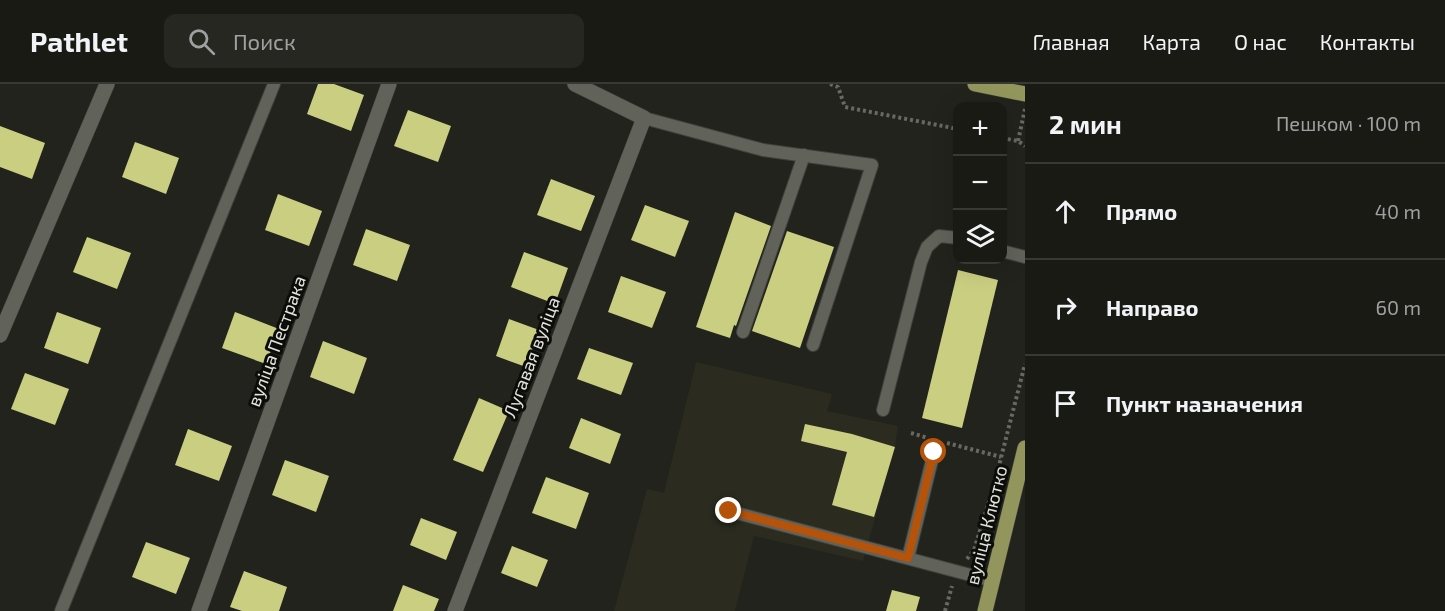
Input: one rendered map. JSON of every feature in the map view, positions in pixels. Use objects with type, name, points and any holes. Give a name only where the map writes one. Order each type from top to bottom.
[{"type":"main road","points":[[975,84],[1025,94]]},
{"type":"main road","name":"вуліца Клютко","points":[[985,611],[1025,448]]},
{"type":"street","points":[[0,335],[107,84]]},
{"type":"street","name":"вуліца Пестрака","points":[[199,611],[389,84]]},
{"type":"street","points":[[575,84],[644,118]]},
{"type":"street","name":"Лугавая вуліца","points":[[455,611],[644,118]]},
{"type":"lane","points":[[61,611],[274,84]]},
{"type":"lane","points":[[644,118],[763,150],[872,165],[813,345]]},
{"type":"lane","points":[[743,332],[804,155]]},
{"type":"lane","points":[[883,410],[921,262],[927,247],[939,236],[953,238]]},
{"type":"lane","points":[[1007,252],[1025,257]]},
{"type":"lane","points":[[908,558],[934,445]]},
{"type":"lane","points":[[729,511],[993,581]]},
{"type":"path","points":[[830,84],[838,87],[845,107],[953,128]]},
{"type":"path","points":[[1018,141],[1025,108]]},
{"type":"path","points":[[1007,139],[1018,141],[1025,146]]},
{"type":"path","points":[[945,611],[956,571],[974,550],[1023,380],[1025,364]]},
{"type":"path","points":[[911,433],[934,445]]},
{"type":"path","points":[[945,442],[1001,457]]},
{"type":"shaded area","points":[[696,362],[832,394],[827,411],[898,426],[895,447],[863,561],[754,536],[735,611],[614,611],[647,489],[664,493]]},
{"type":"building","points":[[318,84],[334,84],[364,95],[351,131],[307,114]]},
{"type":"building","points":[[408,110],[451,126],[438,162],[394,146]]},
{"type":"building","points":[[0,126],[45,143],[32,179],[0,167]]},
{"type":"building","points":[[135,142],[179,158],[166,194],[122,177]]},
{"type":"building","points":[[551,179],[595,196],[581,231],[537,215]]},
{"type":"building","points":[[278,194],[322,211],[309,246],[265,230]]},
{"type":"building","points":[[645,205],[689,221],[675,257],[631,240]]},
{"type":"building","points":[[735,212],[771,226],[730,338],[696,327]]},
{"type":"building","points":[[366,229],[410,245],[397,281],[353,265]]},
{"type":"building","points":[[787,231],[834,247],[800,348],[752,331]]},
{"type":"building","points":[[87,237],[131,253],[117,289],[73,272]]},
{"type":"building","points":[[524,252],[568,268],[555,304],[511,287]]},
{"type":"building","points":[[958,270],[998,280],[962,428],[922,418]]},
{"type":"building","points":[[621,276],[666,292],[652,328],[608,312]]},
{"type":"building","points":[[57,312],[101,328],[88,364],[44,348]]},
{"type":"building","points":[[235,312],[279,329],[266,364],[222,348]]},
{"type":"building","points":[[509,319],[539,330],[526,367],[496,356]]},
{"type":"building","points":[[323,341],[367,358],[354,394],[310,377]]},
{"type":"building","points":[[589,348],[633,363],[621,395],[577,379]]},
{"type":"building","points":[[25,373],[69,389],[55,425],[11,409]]},
{"type":"building","points":[[479,398],[509,411],[483,472],[453,460]]},
{"type":"building","points":[[581,418],[621,434],[610,464],[569,448]]},
{"type":"building","points":[[805,424],[852,434],[895,447],[874,517],[832,505],[847,452],[801,441]]},
{"type":"building","points":[[188,429],[232,446],[219,481],[175,465]]},
{"type":"building","points":[[285,460],[329,476],[316,512],[272,495]]},
{"type":"building","points":[[546,477],[589,493],[576,529],[532,513]]},
{"type":"building","points":[[421,518],[457,532],[446,560],[410,545]]},
{"type":"building","points":[[146,542],[190,558],[176,594],[132,577]]},
{"type":"building","points":[[512,546],[548,560],[537,587],[501,573]]},
{"type":"building","points":[[244,571],[287,587],[279,611],[242,611],[230,607]]},
{"type":"building","points":[[403,585],[439,599],[434,611],[393,611]]},
{"type":"building","points":[[892,590],[920,597],[916,611],[886,611]]},
{"type":"route","points":[[729,511],[908,558],[934,452]]}]
